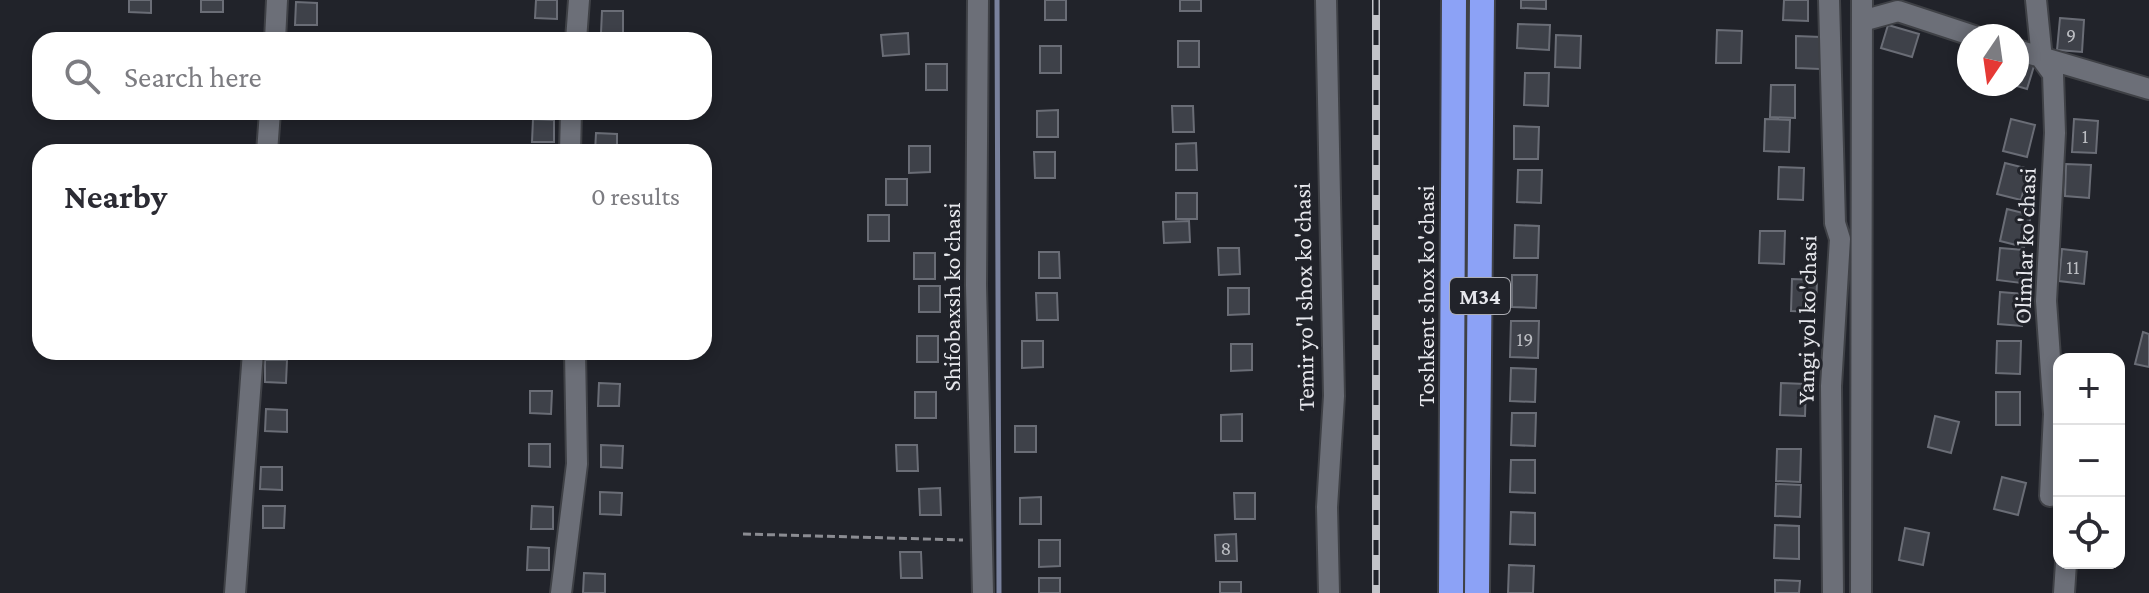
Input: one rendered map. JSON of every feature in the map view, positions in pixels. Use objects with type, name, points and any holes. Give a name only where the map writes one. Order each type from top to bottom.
[{"type":"highway","name":"Toshkent shox ko'chasi","points":[[1451,593],[1454,0]]},
{"type":"highway","name":"M34","points":[[1477,593],[1482,0]]},
{"type":"street","points":[[275,32],[277,0]]},
{"type":"street","points":[[577,32],[579,0]]},
{"type":"street","name":"Shifobaxsh ko'chasi","points":[[978,0],[976,285],[983,593]]},
{"type":"street","name":"Temir yo'l shox ko'chasi","points":[[1326,0],[1334,396],[1327,507],[1329,593]]},
{"type":"street","name":"Yangi yol ko'chasi","points":[[1829,0],[1835,223],[1840,239],[1831,386],[1833,593]]},
{"type":"street","points":[[1861,593],[1862,0]]},
{"type":"street","name":"Olimlar ko'chasi","points":[[2036,0],[2042,59],[2053,74],[2055,133],[2046,301],[2054,414],[2050,496]]},
{"type":"street","points":[[1829,42],[1862,32],[1898,11],[1957,30]]},
{"type":"street","points":[[2029,54],[2149,89]]},
{"type":"street","points":[[268,144],[269,120]]},
{"type":"street","points":[[570,144],[571,120]]},
{"type":"street","points":[[235,593],[252,360]]},
{"type":"street","points":[[561,593],[577,464],[575,360]]},
{"type":"street","points":[[2064,593],[2066,569]]},
{"type":"path","points":[[743,534],[983,540]]},
{"type":"building","points":[[129,0],[151,0],[151,13],[129,12]]},
{"type":"building","points":[[201,0],[223,0],[223,12],[201,12]]},
{"type":"building","points":[[536,0],[557,0],[557,19],[535,18]]},
{"type":"building","points":[[1045,0],[1066,0],[1066,20],[1045,20]]},
{"type":"building","points":[[1180,0],[1201,0],[1201,11],[1180,11]]},
{"type":"building","points":[[1521,0],[1546,0],[1546,9],[1521,8]]},
{"type":"building","points":[[1784,0],[1808,0],[1808,21],[1783,20]]},
{"type":"building","points":[[296,2],[317,3],[317,25],[295,25]]},
{"type":"building","points":[[602,11],[623,11],[623,32],[601,32]]},
{"type":"building","points":[[2060,18],[2084,20],[2082,52],[2057,50]]},
{"type":"building","points":[[1518,24],[1550,25],[1549,50],[1517,48]]},
{"type":"building","points":[[1888,25],[1919,34],[1912,57],[1881,48]]},
{"type":"building","points":[[1717,30],[1742,31],[1741,63],[1716,63]]},
{"type":"building","points":[[908,33],[909,54],[883,56],[881,35]]},
{"type":"building","points":[[1556,35],[1581,36],[1580,68],[1555,67]]},
{"type":"building","points":[[1796,36],[1821,37],[1820,69],[1796,68]]},
{"type":"building","points":[[1178,41],[1199,41],[1199,67],[1178,67]]},
{"type":"building","points":[[1040,46],[1061,46],[1061,73],[1040,73]]},
{"type":"building","points":[[926,64],[947,64],[947,90],[926,90]]},
{"type":"building","points":[[2029,65],[2034,66],[2029,82]]},
{"type":"building","points":[[1525,73],[1549,73],[1548,106],[1524,105]]},
{"type":"building","points":[[1771,85],[1795,85],[1795,118],[1770,117]]},
{"type":"building","points":[[1172,106],[1193,106],[1194,132],[1173,132]]},
{"type":"building","points":[[1058,110],[1058,137],[1037,137],[1037,111]]},
{"type":"building","points":[[1765,119],[1790,120],[1789,152],[1764,151]]},
{"type":"building","points":[[2011,119],[2035,125],[2027,157],[2003,151]]},
{"type":"building","points":[[2074,119],[2098,121],[2096,153],[2072,152]]},
{"type":"building","points":[[533,120],[554,120],[554,142],[532,142]]},
{"type":"building","points":[[1514,126],[1539,127],[1538,159],[1514,159]]},
{"type":"building","points":[[596,133],[617,134],[617,144],[595,144]]},
{"type":"building","points":[[1196,143],[1197,170],[1176,170],[1176,144]]},
{"type":"building","points":[[909,146],[930,146],[930,172],[909,173]]},
{"type":"building","points":[[1034,152],[1055,152],[1055,178],[1035,178]]},
{"type":"building","points":[[2005,163],[2029,169],[2021,200],[1997,194]]},
{"type":"building","points":[[2066,164],[2091,165],[2089,198],[2065,196]]},
{"type":"building","points":[[1779,167],[1804,168],[1803,200],[1778,199]]},
{"type":"building","points":[[1518,170],[1542,170],[1541,203],[1517,202]]},
{"type":"building","points":[[886,179],[907,179],[907,205],[886,205]]},
{"type":"building","points":[[1176,193],[1197,193],[1197,219],[1176,219]]},
{"type":"building","points":[[2007,209],[2031,215],[2024,247],[2000,241]]},
{"type":"building","points":[[868,215],[889,215],[889,241],[868,241]]},
{"type":"building","points":[[1189,221],[1190,242],[1164,243],[1163,222]]},
{"type":"building","points":[[1515,225],[1539,226],[1538,258],[1514,258]]},
{"type":"building","points":[[1760,231],[1785,231],[1784,264],[1759,263]]},
{"type":"building","points":[[1218,248],[1239,248],[1240,274],[1219,275]]},
{"type":"building","points":[[2000,248],[2024,250],[2021,283],[1997,280]]},
{"type":"building","points":[[2062,249],[2087,252],[2084,284],[2059,281]]},
{"type":"building","points":[[1039,252],[1059,252],[1060,278],[1039,278]]},
{"type":"building","points":[[914,253],[935,253],[935,279],[914,279]]},
{"type":"building","points":[[1512,275],[1537,275],[1536,308],[1512,307]]},
{"type":"building","points":[[1792,279],[1817,280],[1816,312],[1791,311]]},
{"type":"building","points":[[919,286],[940,286],[940,312],[919,312]]},
{"type":"building","points":[[1228,288],[1249,288],[1249,314],[1228,315]]},
{"type":"building","points":[[2000,292],[2024,294],[2022,326],[1998,324]]},
{"type":"building","points":[[1036,293],[1057,293],[1058,320],[1037,320]]},
{"type":"building","points":[[1511,321],[1539,321],[1538,358],[1510,357]]},
{"type":"building","points":[[2143,332],[2149,334],[2149,367],[2135,364]]},
{"type":"building","points":[[917,336],[938,336],[938,362],[917,362]]},
{"type":"building","points":[[1022,341],[1043,341],[1043,367],[1022,368]]},
{"type":"building","points":[[1997,341],[2021,341],[2020,374],[1996,373]]},
{"type":"building","points":[[1231,344],[1252,344],[1252,370],[1231,371]]},
{"type":"building","points":[[265,360],[287,360],[286,383],[265,382]]},
{"type":"building","points":[[1511,368],[1536,369],[1535,402],[1510,401]]},
{"type":"building","points":[[599,383],[620,384],[619,406],[598,406]]},
{"type":"building","points":[[1781,383],[1806,384],[1805,416],[1780,415]]},
{"type":"building","points":[[530,391],[552,391],[551,414],[530,413]]},
{"type":"building","points":[[915,392],[936,392],[936,418],[915,418]]},
{"type":"building","points":[[1996,392],[2020,392],[2020,425],[1996,425]]},
{"type":"building","points":[[266,409],[287,410],[287,432],[265,431]]},
{"type":"building","points":[[1512,413],[1536,413],[1535,446],[1511,445]]},
{"type":"building","points":[[1242,414],[1242,441],[1221,441],[1221,415]]},
{"type":"building","points":[[1935,416],[1959,422],[1951,453],[1928,447]]},
{"type":"building","points":[[1015,426],[1036,426],[1036,452],[1015,452]]},
{"type":"building","points":[[529,444],[550,444],[550,467],[529,466]]},
{"type":"building","points":[[601,445],[623,446],[622,468],[601,467]]},
{"type":"building","points":[[896,445],[917,445],[918,471],[897,471]]},
{"type":"building","points":[[1777,449],[1801,449],[1800,482],[1776,481]]},
{"type":"building","points":[[1511,460],[1535,460],[1535,493],[1510,492]]},
{"type":"building","points":[[261,467],[282,467],[282,490],[260,489]]},
{"type":"building","points":[[2002,477],[2026,483],[2018,515],[1994,509]]},
{"type":"building","points":[[1776,484],[1801,485],[1800,517],[1775,516]]},
{"type":"building","points":[[940,488],[941,515],[920,515],[919,489]]},
{"type":"building","points":[[600,492],[622,493],[621,515],[600,514]]},
{"type":"building","points":[[1234,493],[1255,493],[1255,519],[1235,519]]},
{"type":"building","points":[[1041,497],[1041,524],[1020,524],[1020,498]]},
{"type":"building","points":[[263,506],[285,506],[284,528],[263,528]]},
{"type":"building","points":[[532,506],[553,507],[553,529],[531,529]]},
{"type":"building","points":[[1511,512],[1535,513],[1535,545],[1510,544]]},
{"type":"building","points":[[1775,525],[1799,526],[1799,559],[1774,558]]},
{"type":"building","points":[[1905,528],[1929,533],[1923,565],[1899,560]]},
{"type":"building","points":[[1236,534],[1237,561],[1216,561],[1215,535]]},
{"type":"building","points":[[1039,540],[1060,540],[1060,566],[1039,567]]},
{"type":"building","points":[[528,547],[549,548],[549,570],[527,570]]},
{"type":"building","points":[[900,552],[921,552],[922,578],[901,578]]},
{"type":"building","points":[[1509,565],[1534,566],[1533,593],[1508,593]]},
{"type":"building","points":[[584,573],[605,574],[605,593],[583,593]]},
{"type":"building","points":[[1039,578],[1060,578],[1060,593],[1039,593]]},
{"type":"building","points":[[1775,580],[1800,581],[1799,593],[1775,593]]},
{"type":"building","points":[[1220,582],[1241,582],[1241,593],[1220,593]]},
{"type":"waterway","points":[[997,0],[999,593]]},
{"type":"railway","points":[[1376,0],[1376,593]]}]
